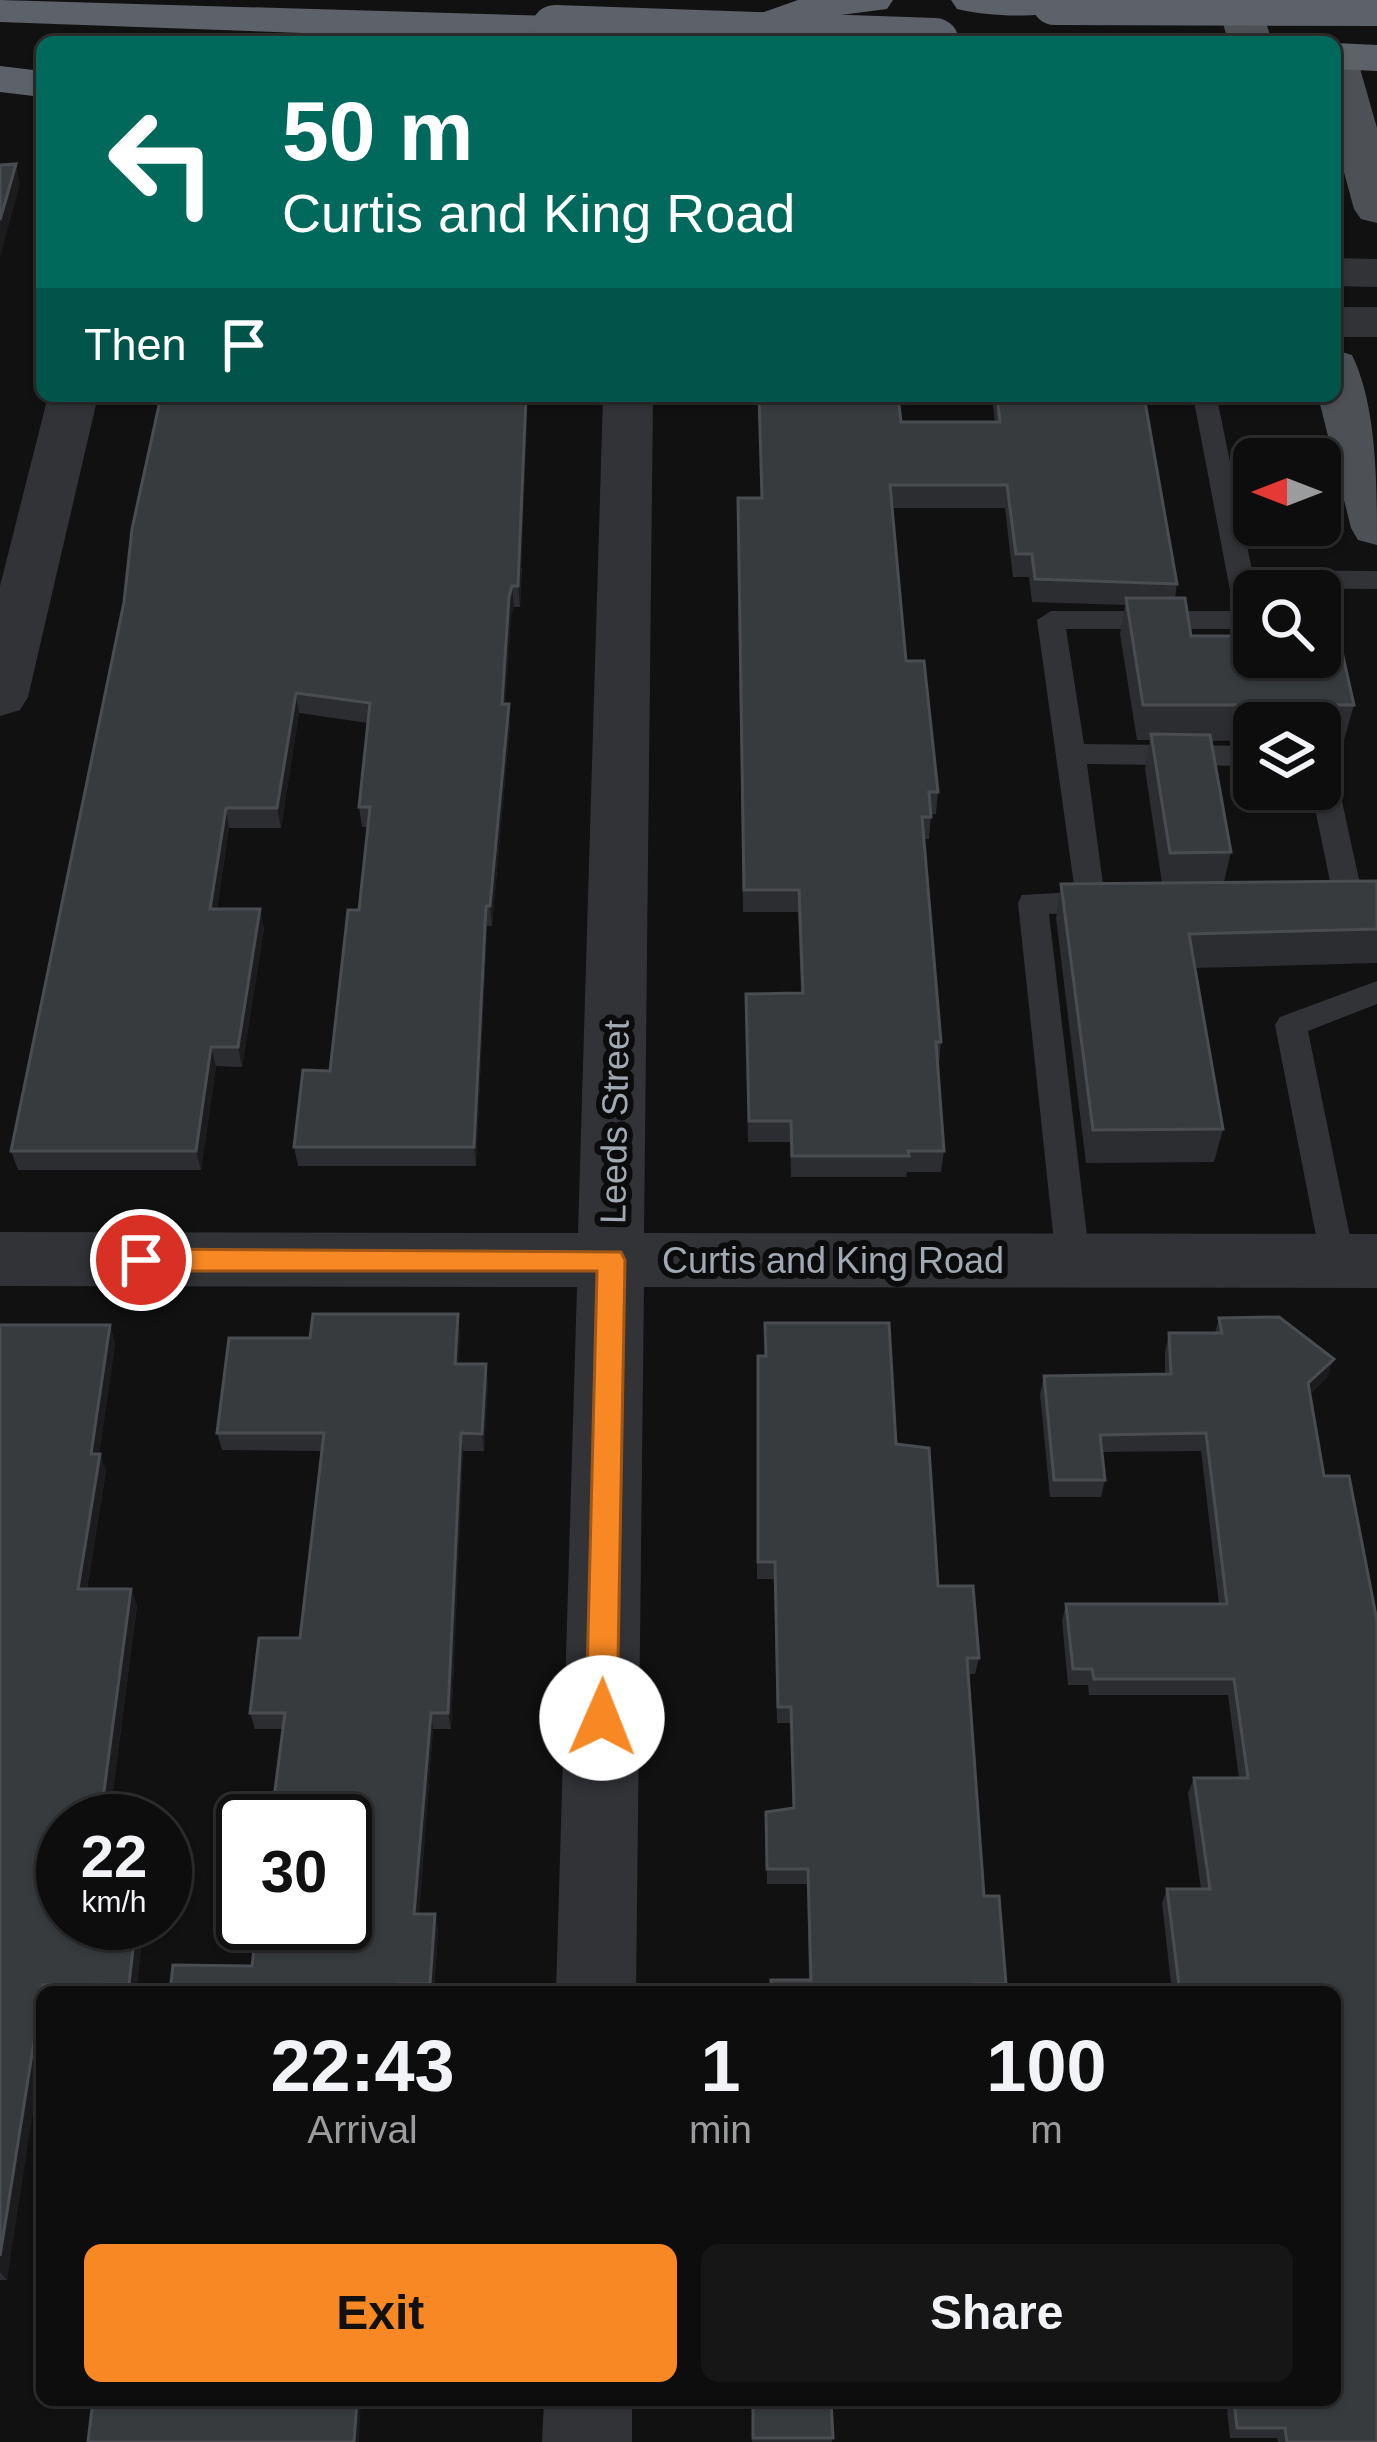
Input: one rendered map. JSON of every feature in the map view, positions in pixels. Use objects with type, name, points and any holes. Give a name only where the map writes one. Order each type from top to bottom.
[{"type":"highway","points":[[736,36],[827,4],[872,0]]},
{"type":"highway","points":[[972,0],[1377,2]]},
{"type":"highway","points":[[0,9],[760,36]]},
{"type":"highway","points":[[1341,57],[1377,58]]},
{"type":"highway","points":[[0,79],[36,83]]},
{"type":"main road","points":[[1238,0],[1248,36]]},
{"type":"main road","points":[[1318,0],[1328,36]]},
{"type":"main road","points":[[1341,77],[1374,186]]},
{"type":"main road","points":[[1341,388],[1377,528]]},
{"type":"street","points":[[1341,272],[1377,273]]},
{"type":"street","points":[[1341,322],[1377,322]]},
{"type":"street","points":[[0,698],[72,402]]},
{"type":"street","name":"Leeds Street","points":[[596,1986],[628,402]]},
{"type":"street","name":"Curtis and King Road","points":[[0,1259],[1358,1262]]},
{"type":"street","points":[[587,2442],[588,2406]]},
{"type":"lane","points":[[1205,402],[1239,570]]},
{"type":"lane","points":[[1341,580],[1377,580]]},
{"type":"lane","points":[[1090,903],[1051,620],[1233,620]]},
{"type":"lane","points":[[1071,754],[1233,756]]},
{"type":"lane","points":[[1302,902],[1349,902],[1330,810]]},
{"type":"lane","points":[[1073,1261],[1034,903],[1138,903]]},
{"type":"lane","points":[[1358,1262],[1291,1025],[1377,992]]},
{"type":"building","points":[[16,164],[0,220],[0,165]]},
{"type":"building","points":[[160,402],[526,402],[518,586],[512,586],[509,597],[502,704],[509,704],[490,906],[486,906],[474,1147],[294,1147],[303,1070],[330,1071],[348,910],[359,910],[370,807],[359,807],[370,703],[296,693],[277,808],[226,808],[210,909],[260,909],[238,1047],[211,1047],[196,1151],[11,1151],[124,602],[132,529]]},
{"type":"building","points":[[759,402],[899,402],[901,422],[1000,422],[998,402],[1145,402],[1177,584],[1035,579],[1032,554],[1016,554],[1007,485],[890,485],[906,661],[924,661],[938,792],[929,792],[931,817],[922,817],[941,1042],[936,1042],[944,1151],[908,1151],[909,1156],[792,1156],[791,1121],[749,1121],[746,994],[803,993],[799,890],[744,890],[738,498],[762,498]]},
{"type":"building","points":[[1126,598],[1185,598],[1191,636],[1233,636],[1233,678],[1341,678],[1341,647],[1354,705],[1233,702],[1143,705]]},
{"type":"building","points":[[1151,734],[1210,735],[1231,852],[1170,853]]},
{"type":"building","points":[[1377,881],[1377,929],[1189,934],[1223,1129],[1093,1130],[1061,884]]},
{"type":"building","points":[[313,1314],[458,1314],[455,1364],[486,1364],[482,1434],[461,1433],[448,1713],[431,1713],[414,1914],[435,1914],[430,1984],[171,1986],[173,1965],[252,1966],[254,1950],[372,1950],[372,1794],[274,1794],[285,1713],[250,1713],[259,1638],[300,1638],[324,1433],[217,1433],[229,1338],[310,1338]]},
{"type":"building","points":[[1279,1317],[1334,1359],[1308,1383],[1324,1476],[1349,1476],[1377,1621],[1377,2442],[1287,2442],[1285,2428],[1237,2428],[1235,2406],[1341,2406],[1341,1986],[1179,1985],[1167,1889],[1210,1889],[1194,1778],[1248,1778],[1234,1679],[1094,1679],[1092,1669],[1073,1669],[1066,1604],[1227,1604],[1206,1433],[1100,1435],[1105,1480],[1054,1480],[1044,1376],[1171,1374],[1169,1333],[1222,1333],[1219,1318]]},
{"type":"building","points":[[765,1323],[889,1323],[896,1444],[929,1448],[938,1586],[973,1586],[979,1658],[967,1658],[984,1896],[999,1896],[1006,1984],[771,1986],[771,1980],[811,1980],[808,1869],[767,1869],[766,1812],[794,1808],[791,1707],[778,1707],[775,1562],[758,1562],[758,1356],[766,1356]]},
{"type":"building","points":[[0,1325],[110,1325],[91,1454],[100,1454],[78,1589],[131,1589],[104,1794],[36,1794],[36,1950],[133,1950],[129,1984],[36,1986],[36,2029],[0,2256]]},
{"type":"building","points":[[92,2406],[357,2406],[354,2442],[88,2442]]},
{"type":"building","points":[[753,2406],[831,2406],[833,2438],[753,2438]]},
{"type":"route","points":[[141,1260],[611,1260],[602,1718]]}]
